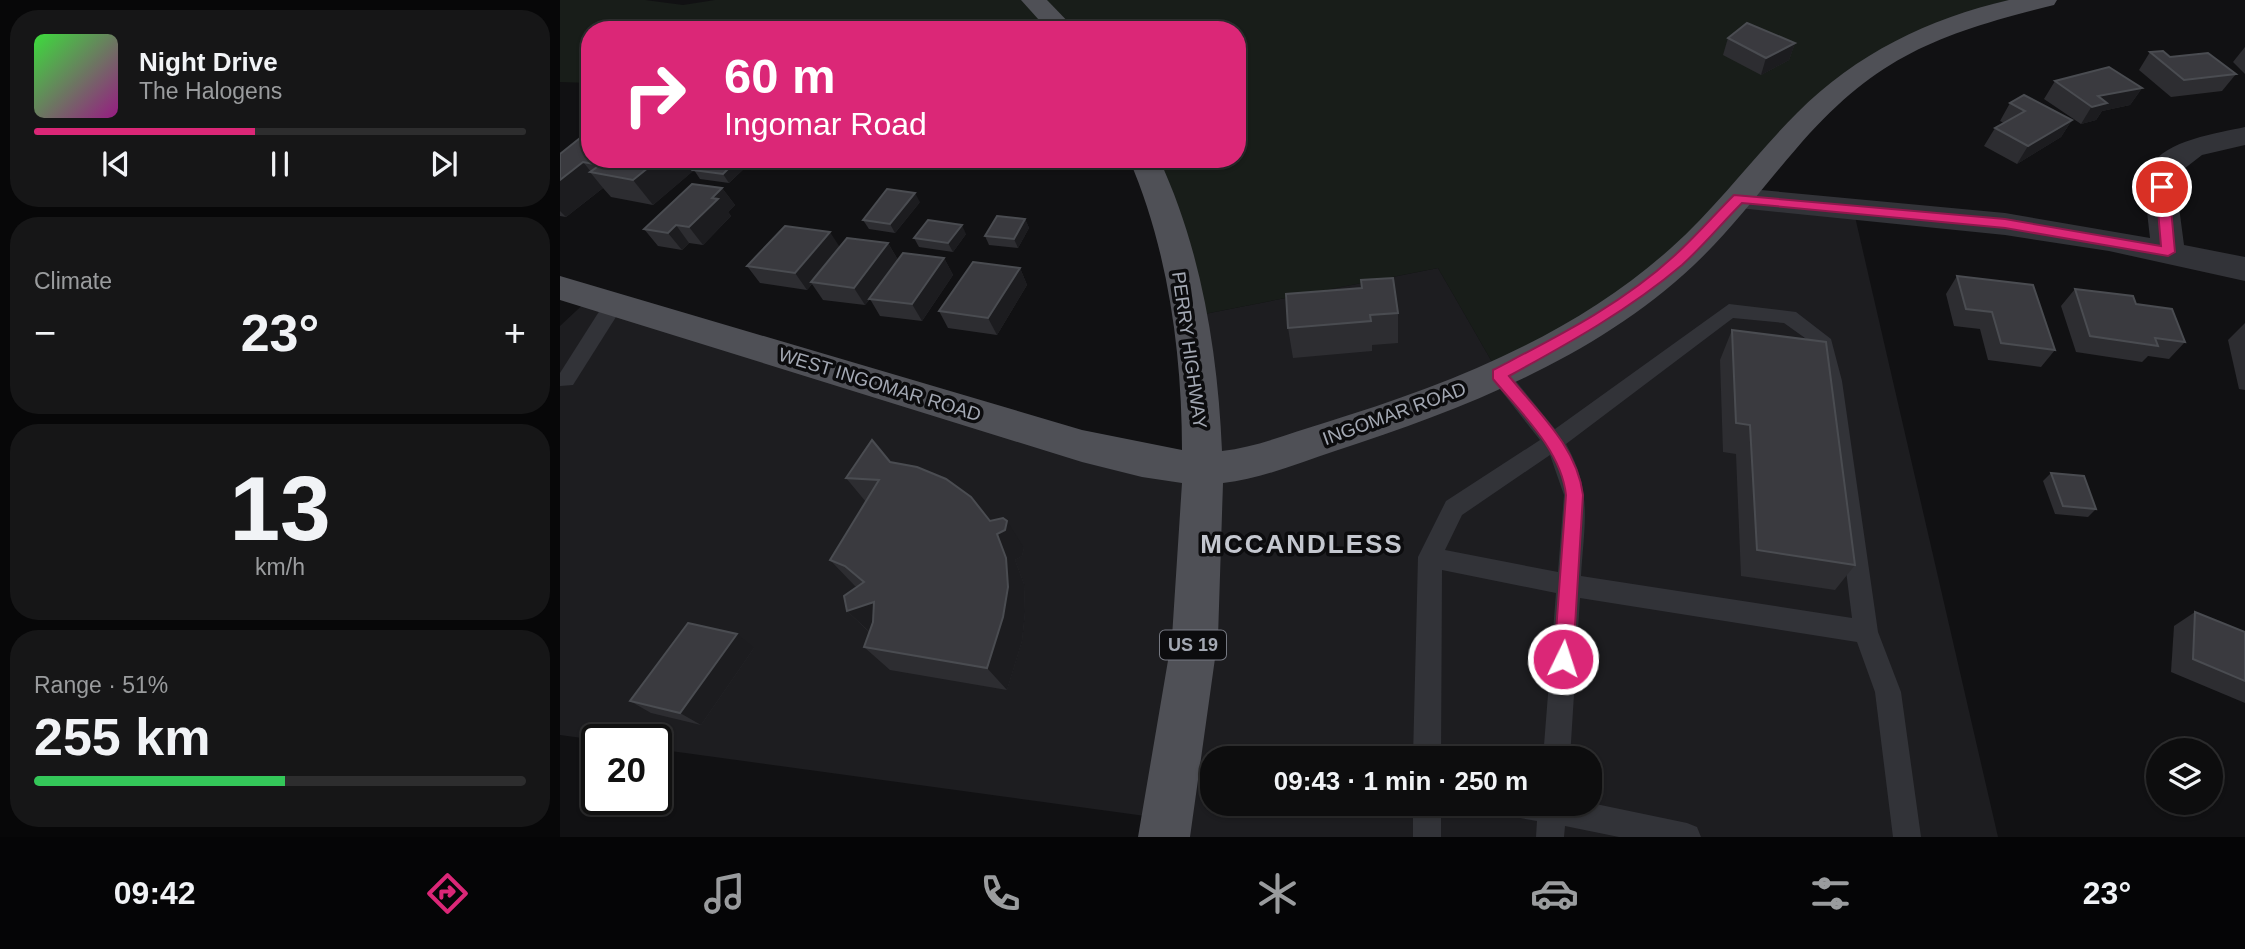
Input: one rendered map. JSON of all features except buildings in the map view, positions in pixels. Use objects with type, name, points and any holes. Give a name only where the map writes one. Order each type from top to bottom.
[{"type":"main road","points":[[1033,0],[1054,21]]},
{"type":"main road","name":"INGOMAR ROAD","points":[[1203,469],[1277,453],[1354,429],[1499,374],[1592,323],[1640,291],[1679,260],[1824,104],[1872,64],[1934,31],[1994,11],[2045,0]]},
{"type":"main road","name":"PERRY HIGHWAY","points":[[1147,168],[1171,232],[1185,294],[1202,412],[1202,527],[1192,658],[1164,837]]},
{"type":"main road","name":"WEST INGOMAR ROAD","points":[[560,288],[1086,445],[1203,469]]},
{"type":"street","points":[[2168,252],[2163,207],[2165,169],[2192,149],[2245,136]]},
{"type":"street","points":[[1739,198],[2005,224],[2168,252],[2245,269]]},
{"type":"lane","points":[[566,380],[614,304]]},
{"type":"lane","points":[[1427,746],[1430,557],[1454,508],[1553,442],[1729,311],[1789,317],[1821,339],[1832,381],[1866,632],[1888,692],[1907,837]]},
{"type":"lane","points":[[1499,374],[1553,442],[1573,476],[1575,495],[1557,746]]},
{"type":"lane","points":[[1430,557],[1568,584],[1866,632]]},
{"type":"lane","points":[[1427,816],[1427,837]]},
{"type":"lane","points":[[1550,837],[1551,816]]},
{"type":"lane","points":[[1596,816],[1687,837]]},
{"type":"shaded area","points":[[560,0],[645,0],[683,5],[715,0],[2045,0],[1881,59],[1711,230],[1499,374],[1438,268],[1189,317],[1147,168],[1246,168],[1246,21],[581,21],[581,83],[560,82]]},
{"type":"shaded area","points":[[1739,198],[1853,208],[1998,837],[1164,837],[1167,819],[672,751],[672,724],[581,724],[581,738],[560,735],[560,326],[591,297],[1202,469],[1189,317],[1438,268],[1499,374]]},
{"type":"district","name":"MCCANDLESS","points":[[1302,544]]},
{"type":"route","points":[[1563,659],[1575,495],[1573,476],[1564,456],[1499,374],[1592,323],[1640,291],[1711,230],[1739,198],[2005,224],[2168,252],[2162,187]]}]
